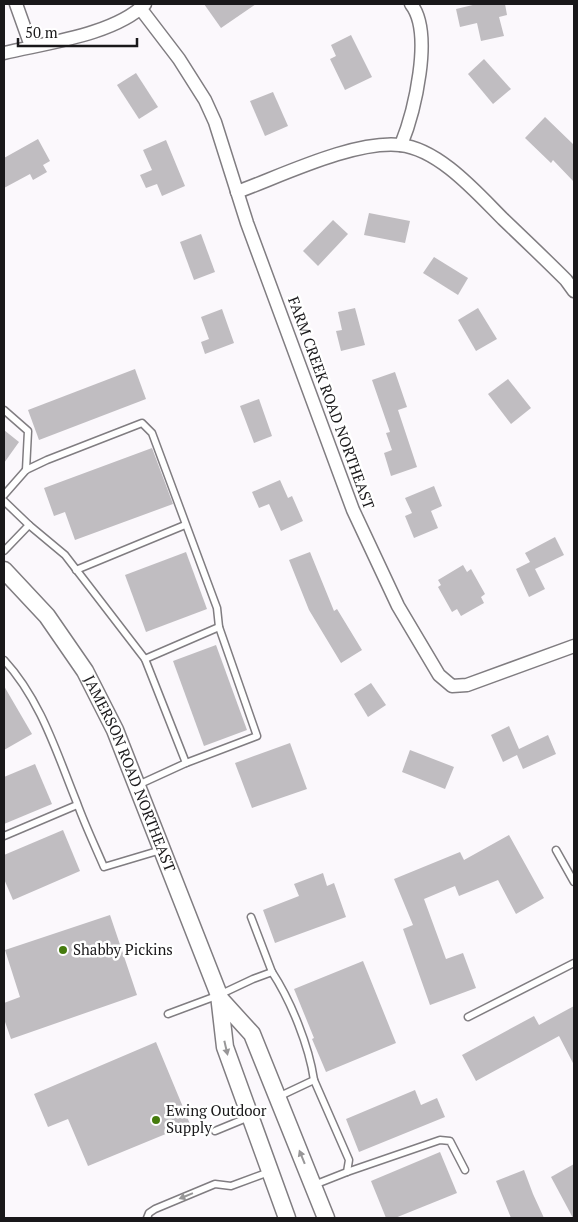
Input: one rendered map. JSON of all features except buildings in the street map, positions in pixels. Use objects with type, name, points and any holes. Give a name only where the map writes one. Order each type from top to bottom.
[{"type":"street","points":[[16,4],[31,46]]},
{"type":"street","points":[[401,144],[410,120],[419,82],[421,41],[418,21],[411,4]]},
{"type":"street","points":[[4,53],[93,31],[118,22],[142,6]]},
{"type":"street","name":"FARM CREEK ROAD NORTHEAST","points":[[142,6],[205,100],[215,122],[247,223],[356,518],[398,606],[439,675],[452,686],[467,685],[574,646]]},
{"type":"street","points":[[237,192],[356,148],[401,144],[420,151],[449,167],[566,280],[574,291]]},
{"type":"street","name":"JAMERSON ROAD NORTHEAST","points":[[5,574],[47,616],[85,671],[115,730],[220,998],[225,1047],[287,1218]]},
{"type":"street","name":"JAMERSON ROAD NORTHEAST","points":[[220,998],[252,1034],[326,1218]]},
{"type":"lane","points":[[4,410],[28,431],[26,470]]},
{"type":"lane","points":[[4,496],[26,470],[47,460],[142,423],[152,433],[217,608],[219,627],[257,736],[186,763],[138,785]]},
{"type":"lane","points":[[4,501],[65,555],[145,659],[166,707],[186,763]]},
{"type":"lane","points":[[4,551],[29,525]]},
{"type":"lane","points":[[76,570],[185,525]]},
{"type":"lane","points":[[145,659],[219,627]]},
{"type":"lane","points":[[4,660],[16,673],[49,730],[77,804],[104,867],[163,850]]},
{"type":"lane","points":[[4,836],[77,804]]},
{"type":"lane","points":[[556,850],[574,882]]},
{"type":"lane","points":[[252,917],[272,972],[285,991],[312,1063],[314,1080],[349,1160],[347,1172]]},
{"type":"lane","points":[[468,1017],[574,963]]},
{"type":"lane","points":[[168,1014],[220,998],[253,979],[272,972]]},
{"type":"lane","points":[[278,1097],[314,1080]]},
{"type":"lane","points":[[215,1131],[249,1117]]},
{"type":"lane","points":[[313,1185],[440,1140],[450,1141],[465,1170]]},
{"type":"lane","points":[[147,1218],[149,1213],[155,1209],[216,1184],[231,1186],[269,1172]]},
{"type":"place","name":"Shabby Pickins","points":[[63,950]]},
{"type":"place","name":"Ewing Outdoor Supply","points":[[156,1120]]}]
